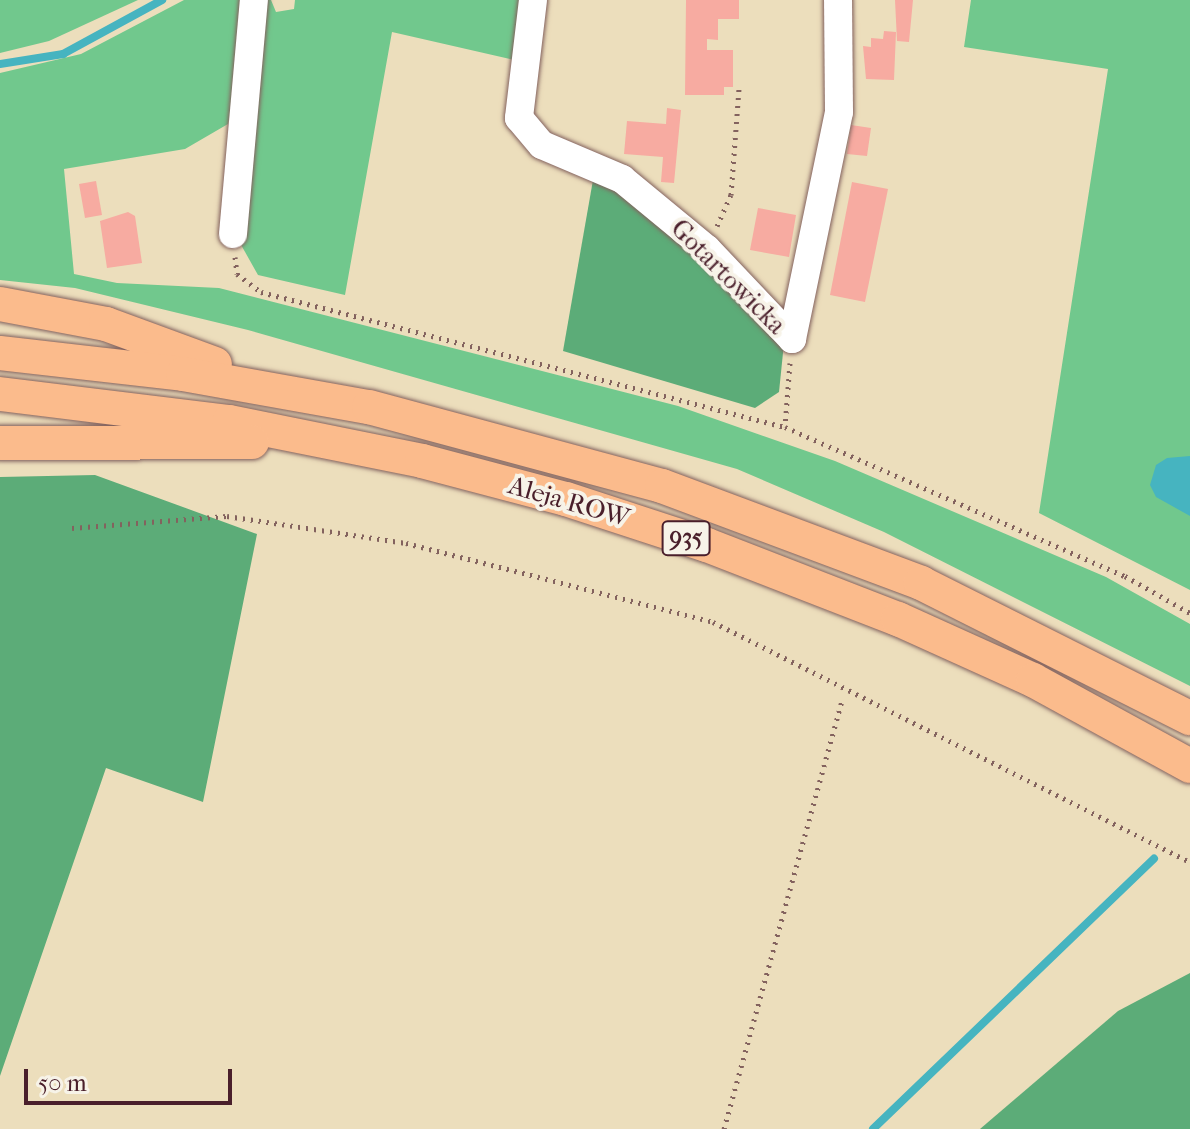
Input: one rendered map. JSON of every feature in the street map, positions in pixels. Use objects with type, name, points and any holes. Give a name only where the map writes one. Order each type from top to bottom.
[{"type":"main road","points":[[0,304],[106,324],[292,392]]},
{"type":"main road","name":"Aleja ROW","points":[[0,353],[130,366],[292,392],[520,444],[758,519],[921,583],[1190,718]]},
{"type":"main road","name":"Aleja ROW","points":[[0,394],[179,415],[324,440],[566,499],[803,579],[1033,680],[1190,766]]},
{"type":"main road","points":[[0,443],[324,440]]},
{"type":"street","points":[[233,234],[254,0]]},
{"type":"street","name":"Gotartowicka","points":[[533,0],[519,118],[542,145],[622,179],[707,249],[792,339]]},
{"type":"street","name":"Gotartowicka","points":[[792,339],[839,112],[838,0]]},
{"type":"path","points":[[707,249],[731,195],[739,89]]},
{"type":"path","points":[[233,234],[237,274],[261,292],[785,427],[1125,576],[1190,613]]},
{"type":"path","points":[[785,427],[792,339]]},
{"type":"path","points":[[72,528],[227,516],[406,543],[713,622],[1190,862]]},
{"type":"path","points":[[724,1129],[842,701]]},
{"type":"green space","points":[[0,0],[138,0],[49,41],[0,53]]},
{"type":"green space","points":[[184,0],[244,0],[244,48],[228,124],[185,149],[64,169],[74,274],[117,283],[219,288],[678,406],[835,461],[1106,577],[1190,624],[1190,686],[884,532],[737,469],[248,330],[75,288],[0,280],[0,73],[81,54]]},
{"type":"green space","points":[[262,0],[271,0],[276,12],[294,9],[295,0],[524,0],[514,60],[392,32],[345,295],[258,275],[240,243]]},
{"type":"green space","points":[[971,0],[1190,0],[1190,590],[1039,513],[1108,69],[964,47]]},
{"type":"green space","points":[[593,180],[613,185],[702,262],[784,343],[779,392],[755,408],[563,351]]},
{"type":"green space","points":[[95,475],[257,534],[203,802],[106,768],[0,1076],[0,477]]},
{"type":"green space","points":[[1190,973],[1190,1129],[980,1129],[1118,1011]]},
{"type":"water","points":[[1190,456],[1190,516],[1156,497],[1150,485],[1156,465],[1167,458]]},
{"type":"building","points":[[686,0],[739,0],[739,19],[718,19],[718,40],[707,39],[707,50],[733,50],[733,87],[724,87],[724,95],[685,95]]},
{"type":"building","points":[[895,0],[913,0],[909,42],[897,41]]},
{"type":"building","points":[[884,31],[896,32],[894,80],[866,79],[863,46],[871,47],[871,38],[883,39]]},
{"type":"building","points":[[667,108],[681,110],[674,183],[661,182],[663,157],[624,154],[627,121],[666,124]]},
{"type":"building","points":[[851,125],[871,128],[867,156],[847,154]]},
{"type":"building","points":[[96,181],[102,215],[85,218],[79,184]]},
{"type":"building","points":[[852,182],[888,189],[865,302],[830,295]]},
{"type":"building","points":[[758,208],[796,215],[789,257],[750,250]]},
{"type":"building","points":[[128,212],[135,216],[142,263],[107,268],[100,221]]},
{"type":"waterway","points":[[0,64],[63,54],[162,0]]},
{"type":"waterway","points":[[873,1129],[1154,859]]}]
